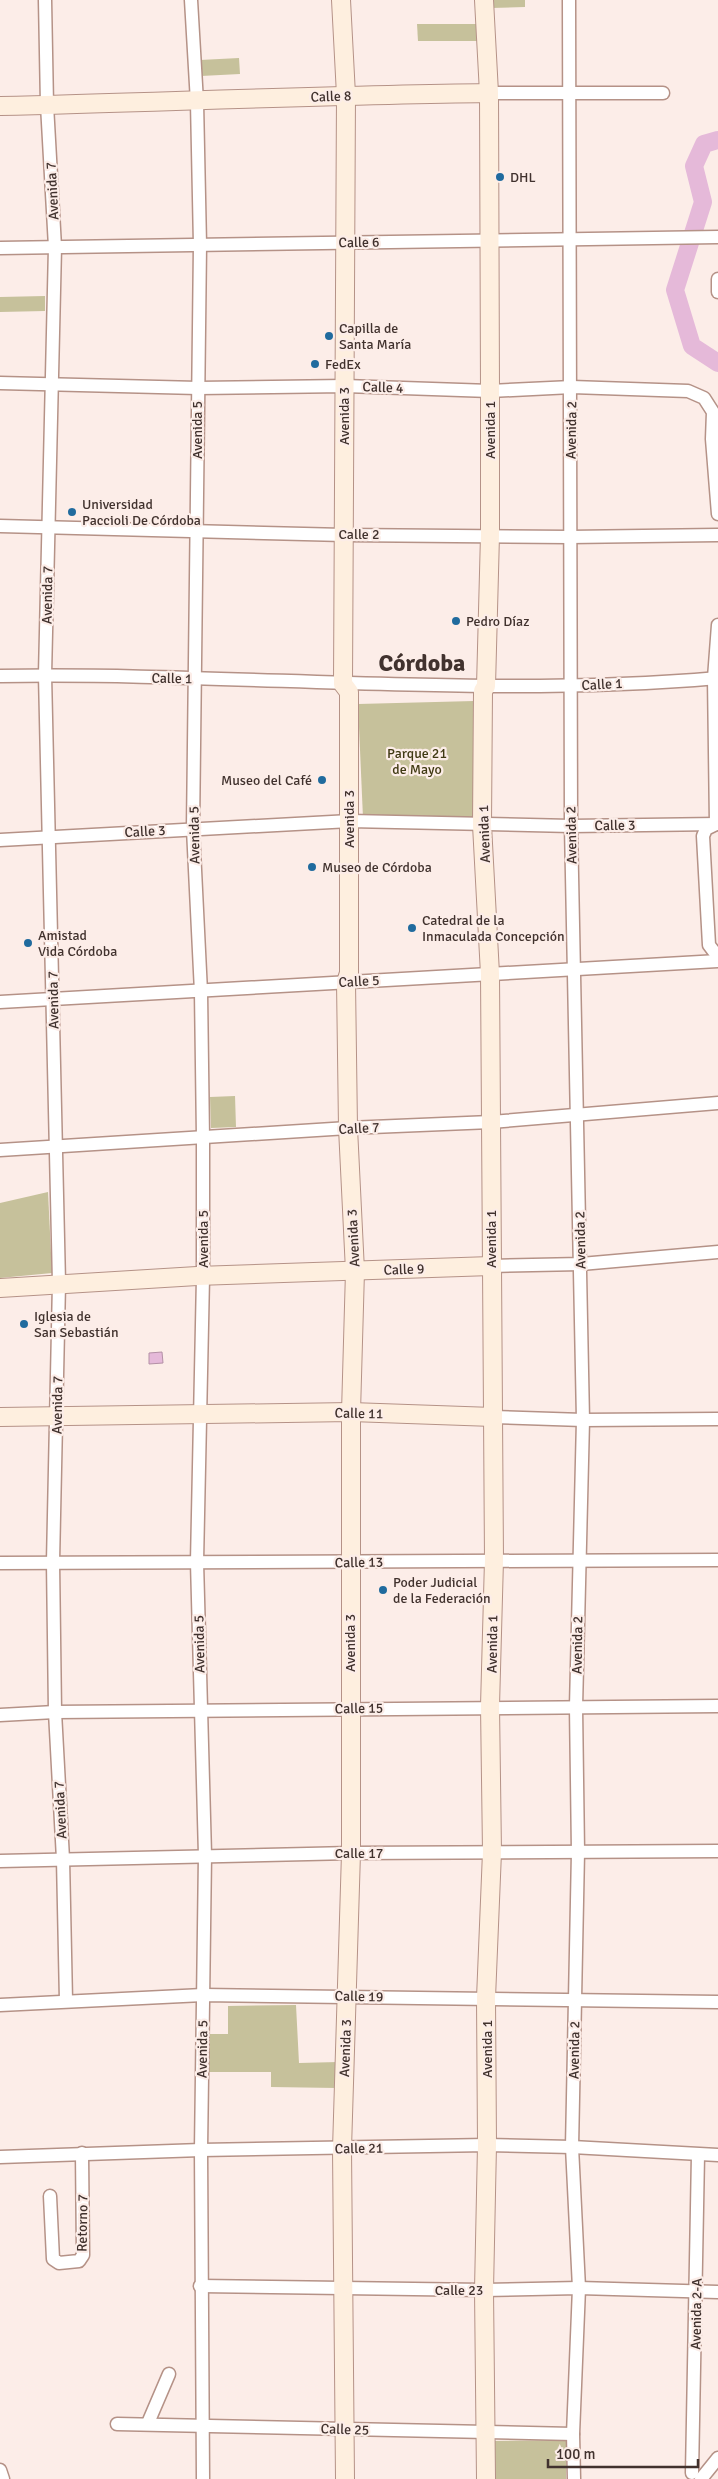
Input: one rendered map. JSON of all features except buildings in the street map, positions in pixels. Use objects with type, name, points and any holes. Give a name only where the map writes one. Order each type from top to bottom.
[{"type":"main road","name":"Avenida 3","points":[[341,0],[346,95],[343,684],[349,692],[350,821],[349,973],[346,982],[348,1128],[355,1271],[351,1412],[351,1853],[342,2149],[345,2479]]},
{"type":"main road","name":"Avenida 1","points":[[484,0],[488,93],[490,535],[486,686],[483,691],[482,825],[490,974],[494,1560],[490,1706],[492,1852],[486,1998],[487,2145],[484,2290],[487,2431],[486,2479]]},
{"type":"main road","name":"Calle 8","points":[[0,106],[197,102],[346,95],[488,93]]},
{"type":"main road","name":"Calle 9","points":[[0,1288],[203,1277],[491,1266]]},
{"type":"main road","name":"Calle 11","points":[[0,1417],[351,1412],[493,1417]]},
{"type":"street","name":"Avenida 7","points":[[46,0],[47,105],[55,246],[45,675],[54,1000],[59,1284],[53,1562],[55,1712],[63,1859],[66,2001]]},
{"type":"street","name":"Avenida 5","points":[[191,0],[197,102],[200,245],[193,829],[201,992],[203,1277],[197,1562],[205,1855],[200,2286],[204,2425],[203,2479]]},
{"type":"street","name":"Avenida 2","points":[[569,0],[570,92],[578,238],[572,386],[569,537],[573,970],[581,1264],[582,1420],[578,1560],[576,1707],[578,1852],[572,2147],[579,2288],[572,2434],[574,2479]]},
{"type":"street","name":"Calle 8","points":[[488,93],[662,93]]},
{"type":"street","name":"Calle 6","points":[[0,248],[718,237]]},
{"type":"street","points":[[718,279],[718,292]]},
{"type":"street","name":"Calle 4","points":[[0,383],[198,388],[345,386],[490,391],[572,386],[688,391],[704,398],[713,412],[715,439]]},
{"type":"street","points":[[715,439],[718,514]]},
{"type":"street","name":"Calle 2","points":[[0,526],[344,535],[569,537],[718,535]]},
{"type":"street","points":[[718,625],[716,678],[717,824],[706,830],[703,836],[709,945],[718,959]]},
{"type":"street","name":"Calle 1","points":[[0,676],[194,678],[343,684],[486,686],[570,685],[716,678]]},
{"type":"street","name":"Calle 3","points":[[0,840],[350,821],[571,826],[717,824]]},
{"type":"street","name":"Calle 5","points":[[0,1002],[573,970],[718,959]]},
{"type":"street","name":"Calle 7","points":[[0,1150],[348,1128],[491,1122],[718,1103]]},
{"type":"street","name":"Calle 9","points":[[491,1266],[581,1264],[718,1252]]},
{"type":"street","name":"Calle 11","points":[[493,1417],[582,1420],[718,1419]]},
{"type":"street","name":"Calle 13","points":[[0,1563],[718,1560]]},
{"type":"street","name":"Calle 15","points":[[0,1715],[55,1712],[490,1706],[718,1706]]},
{"type":"street","name":"Calle 17","points":[[0,1860],[205,1855],[718,1850]]},
{"type":"street","name":"Calle 19","points":[[0,2005],[203,1995],[718,2002]]},
{"type":"street","name":"Calle 21","points":[[0,2157],[201,2150],[487,2145],[572,2147],[718,2155]]},
{"type":"street","name":"Retorno 7","points":[[50,2196],[52,2259],[58,2263],[79,2261],[83,2255],[82,2153]]},
{"type":"street","name":"Avenida 2-A","points":[[696,2476],[698,2155]]},
{"type":"street","name":"Calle 23","points":[[200,2286],[484,2290],[579,2288],[696,2293],[718,2292]]},
{"type":"street","points":[[148,2424],[169,2374]]},
{"type":"street","name":"Calle 25","points":[[118,2424],[572,2434]]},
{"type":"street","points":[[696,2476],[718,2458]]},
{"type":"green space","points":[[491,0],[525,0],[525,7],[491,8]]},
{"type":"green space","points":[[417,24],[481,24],[481,41],[418,41]]},
{"type":"green space","points":[[239,58],[240,74],[201,76],[200,60]]},
{"type":"green space","points":[[45,296],[45,311],[0,312],[0,297]]},
{"type":"green space","name":"Parque 21 de Mayo","points":[[474,701],[473,821],[363,818],[358,704]]},
{"type":"green space","points":[[235,1096],[236,1127],[211,1128],[210,1097]]},
{"type":"green space","points":[[48,1192],[52,1273],[0,1278],[0,1203]]},
{"type":"green space","points":[[296,2005],[299,2063],[338,2062],[337,2088],[271,2087],[271,2072],[207,2072],[208,2034],[228,2034],[228,2006]]},
{"type":"green space","points":[[566,2440],[566,2479],[493,2479],[493,2441]]},
{"type":"shaded area","points":[[162,1352],[163,1363],[149,1364],[149,1353]]},
{"type":"waterway","points":[[718,140],[704,144],[694,166],[703,202],[675,290],[692,346],[718,363]]},
{"type":"place","name":"DHL","points":[[500,177]]},
{"type":"place","name":"Capilla de Santa María","points":[[329,336]]},
{"type":"place","name":"FedEx","points":[[315,364]]},
{"type":"place","name":"Universidad Paccioli De Córdoba","points":[[72,512]]},
{"type":"place","name":"Pedro Díaz","points":[[456,621]]},
{"type":"place","name":"Museo del Café","points":[[322,780]]},
{"type":"place","name":"Museo de Córdoba","points":[[312,867]]},
{"type":"place","name":"Catedral de la Inmaculada Concepción","points":[[412,928]]},
{"type":"place","name":"Amistad Vida Córdoba","points":[[28,943]]},
{"type":"place","name":"Iglesia de San Sebastián","points":[[24,1324]]},
{"type":"place","name":"Poder Judicial de la Federación","points":[[383,1590]]},
{"type":"district","name":"Córdoba","points":[[422,663]]}]
